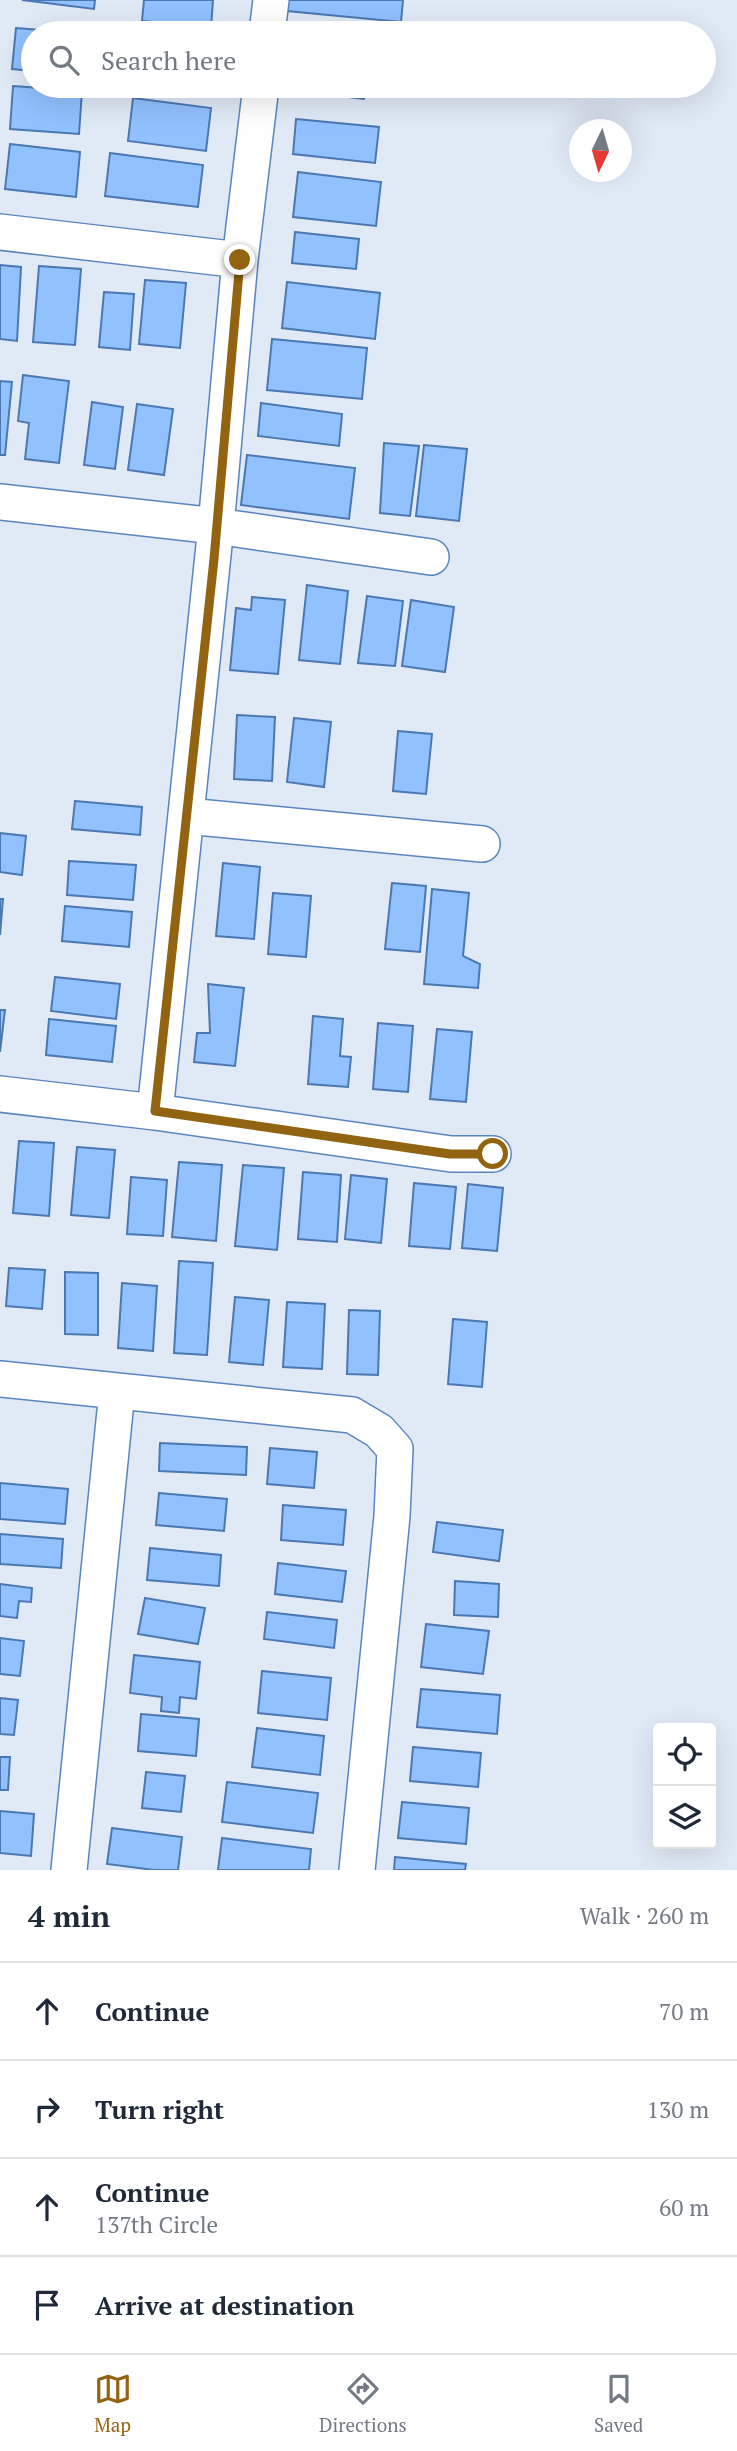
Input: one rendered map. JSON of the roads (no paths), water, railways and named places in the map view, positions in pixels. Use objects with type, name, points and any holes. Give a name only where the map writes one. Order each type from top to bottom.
[{"type":"street","points":[[268,21],[271,0]]},
{"type":"street","points":[[155,1111],[216,526],[240,260],[260,98]]},
{"type":"street","points":[[0,232],[240,260]]},
{"type":"street","points":[[0,502],[216,526],[431,557]]},
{"type":"street","points":[[187,816],[482,844]]},
{"type":"street","points":[[0,1094],[155,1111],[450,1154],[493,1154]]},
{"type":"street","points":[[0,1379],[352,1415],[379,1431],[395,1449],[392,1516],[357,1870]]},
{"type":"street","points":[[69,1870],[117,1391]]}]
